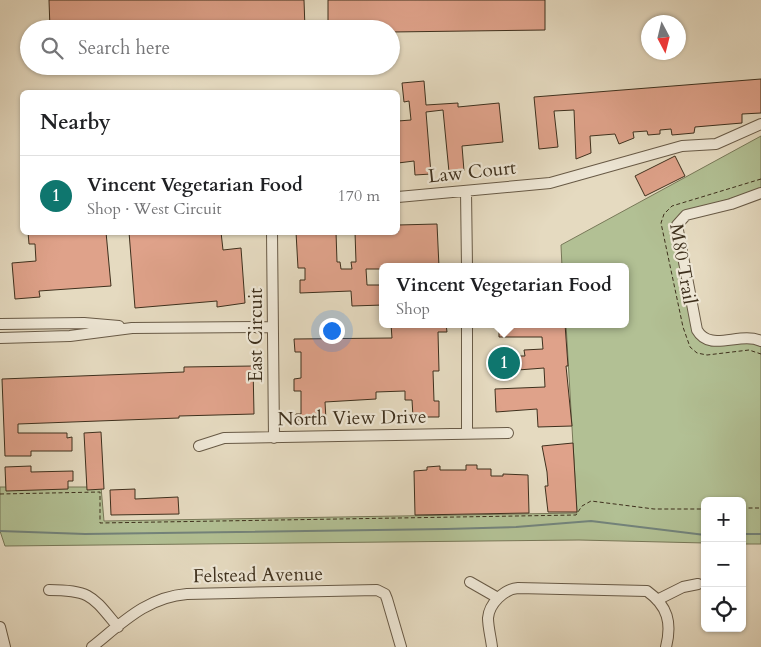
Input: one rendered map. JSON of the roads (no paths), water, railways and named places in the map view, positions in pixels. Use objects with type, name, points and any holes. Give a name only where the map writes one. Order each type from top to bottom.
[{"type":"street","name":"Law Court","points":[[400,197],[550,183],[682,146],[716,144],[761,124]]},
{"type":"street","points":[[466,191],[467,263]]},
{"type":"street","points":[[761,193],[730,204],[686,215],[677,225],[698,330],[701,336],[715,342],[746,337],[761,341]]},
{"type":"street","name":"East Circuit","points":[[272,235],[274,438]]},
{"type":"street","points":[[0,324],[84,322],[132,328]]},
{"type":"street","points":[[0,338],[70,336],[132,328],[274,327]]},
{"type":"street","points":[[467,433],[468,328]]},
{"type":"street","name":"North View Drive","points":[[199,446],[224,438],[508,433]]},
{"type":"street","points":[[470,582],[498,598]]},
{"type":"street","points":[[658,600],[683,586],[698,584]]},
{"type":"street","points":[[492,647],[488,615],[498,598],[511,588],[647,591],[658,600],[670,624],[666,647]]},
{"type":"street","points":[[49,590],[82,592],[93,598],[118,627]]},
{"type":"street","name":"Felstead Avenue","points":[[92,647],[144,606],[164,597],[175,595],[377,590],[385,594],[401,647]]},
{"type":"street","points":[[0,627],[5,647]]},
{"type":"waterway","points":[[0,531],[85,534],[446,529],[516,527],[591,521],[701,535]]},
{"type":"waterway","points":[[746,534],[761,534]]},
{"type":"place","name":"Vincent Vegetarian Food","points":[[504,363]]}]
